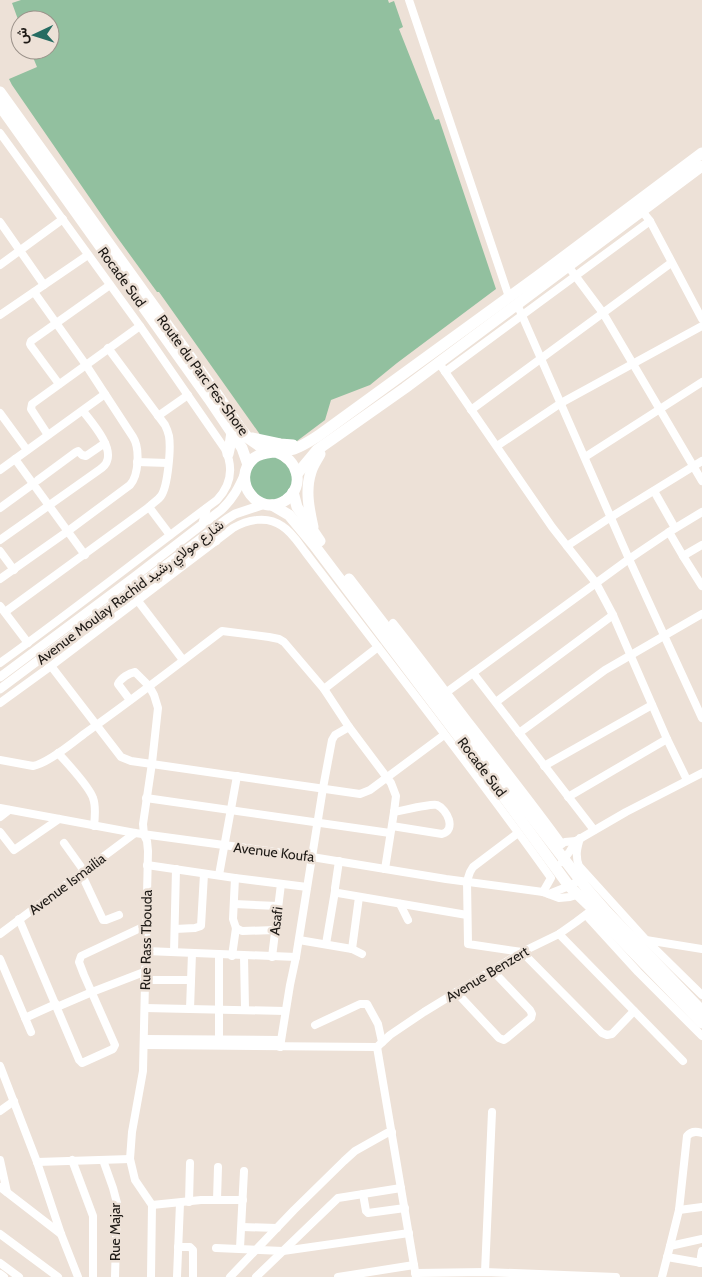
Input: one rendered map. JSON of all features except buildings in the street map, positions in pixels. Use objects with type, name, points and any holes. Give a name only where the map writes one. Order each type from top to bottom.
[{"type":"highway","name":"Rocade Sud","points":[[0,92],[109,244]]},
{"type":"highway","name":"Rocade Sud","points":[[0,106],[210,398],[232,432],[245,443]]},
{"type":"highway","points":[[297,474],[325,444],[405,388],[442,367],[513,300],[702,153]]},
{"type":"highway","points":[[247,469],[253,459],[260,454],[298,447],[307,443],[513,300],[568,266],[702,166]]},
{"type":"highway","name":"Route du Parc Fes-Shore","points":[[109,244],[241,429],[245,443],[272,452]]},
{"type":"highway","points":[[228,454],[232,432]]},
{"type":"highway","points":[[272,452],[292,462],[297,474],[296,486],[293,492],[286,500],[277,504],[258,501],[251,496],[247,489],[245,481],[247,469],[245,443],[288,445],[307,443]]},
{"type":"highway","points":[[315,534],[308,499],[309,480],[312,468],[325,444]]},
{"type":"highway","name":"Rocade Sud","points":[[293,492],[297,507],[315,534],[443,695],[554,849],[557,869],[578,887],[599,917],[702,1023]]},
{"type":"highway","name":"Rocade Sud","points":[[268,504],[289,515],[299,535],[487,774],[554,849]]},
{"type":"highway","name":"Rocade Sud","points":[[593,909],[629,928],[702,1011]]},
{"type":"main road","name":"Avenue Moulay Rachid شارع مولاي رشيد","points":[[0,677],[229,503],[247,469]]},
{"type":"main road","name":"Avenue Moulay Rachid شارع مولاي رشيد","points":[[0,689],[220,525],[236,514],[268,504]]},
{"type":"main road","points":[[203,524],[206,509]]},
{"type":"main road","points":[[216,541],[220,525]]},
{"type":"street","points":[[409,0],[513,300],[522,316],[629,559],[702,718]]},
{"type":"street","points":[[0,133],[140,326],[226,449],[230,467],[228,485],[217,500],[0,663]]},
{"type":"street","points":[[642,211],[650,221],[702,319]]},
{"type":"street","points":[[0,265],[63,219]]},
{"type":"street","points":[[650,221],[522,316],[442,367],[552,527],[596,583],[613,615],[687,780]]},
{"type":"street","points":[[1,225],[44,285]]},
{"type":"street","points":[[0,316],[88,255]]},
{"type":"street","points":[[471,410],[672,263]]},
{"type":"street","points":[[568,266],[603,313],[702,481]]},
{"type":"street","points":[[59,384],[30,344],[31,340],[110,285]]},
{"type":"street","points":[[0,580],[130,485],[134,479],[137,462],[136,442],[86,365],[34,292]]},
{"type":"street","points":[[48,435],[31,409],[31,406],[140,326]]},
{"type":"street","points":[[497,446],[561,403],[702,326]]},
{"type":"street","points":[[28,643],[2,609],[85,555],[149,507],[160,497],[167,480],[169,437],[165,425],[108,348]]},
{"type":"street","points":[[584,457],[702,382]]},
{"type":"street","points":[[2,465],[15,459],[105,394]]},
{"type":"street","points":[[158,416],[188,395]]},
{"type":"street","points":[[0,540],[107,462],[108,452],[105,443],[83,411]]},
{"type":"street","points":[[0,413],[27,450]]},
{"type":"street","points":[[0,508],[76,452],[78,451],[86,456],[105,443]]},
{"type":"street","points":[[15,459],[36,482],[49,506],[85,555]]},
{"type":"street","points":[[567,546],[702,461]]},
{"type":"street","points":[[137,462],[168,463]]},
{"type":"street","points":[[654,490],[683,556],[701,581]]},
{"type":"street","points":[[149,507],[170,535]]},
{"type":"street","points":[[393,623],[443,695],[629,559],[702,512]]},
{"type":"street","points":[[0,703],[240,524],[270,520],[299,535]]},
{"type":"street","points":[[683,556],[702,545]]},
{"type":"street","points":[[0,551],[14,570]]},
{"type":"street","points":[[317,558],[378,647],[518,833],[557,869]]},
{"type":"street","points":[[138,601],[183,660]]},
{"type":"street","points":[[519,732],[605,670],[702,614]]},
{"type":"street","points":[[496,702],[613,615]]},
{"type":"street","points":[[0,760],[33,766],[58,753],[222,631],[279,639],[287,645],[324,689],[349,727],[391,783],[396,796],[385,869]]},
{"type":"street","points":[[324,689],[378,647]]},
{"type":"street","points":[[51,666],[121,757],[131,761],[360,794],[370,790],[444,735]]},
{"type":"street","points":[[130,700],[118,684],[120,680],[135,672],[149,686]]},
{"type":"street","points":[[473,673],[594,830]]},
{"type":"street","name":"Rue Rass Tbouda","points":[[130,1159],[132,1132],[143,1071],[148,845],[144,835],[143,824],[158,708],[149,686]]},
{"type":"street","points":[[544,766],[652,705]]},
{"type":"street","points":[[280,1043],[332,740],[335,735],[349,727]]},
{"type":"street","points":[[568,797],[667,739]]},
{"type":"street","points":[[58,753],[93,797],[95,806],[94,826]]},
{"type":"street","points":[[554,849],[578,839],[702,773]]},
{"type":"street","points":[[219,875],[237,776]]},
{"type":"street","points":[[146,798],[317,822],[391,830],[442,834],[447,832],[450,825],[448,817],[442,808],[437,805],[430,804],[394,812]]},
{"type":"street","name":"Avenue Koufa","points":[[0,808],[144,835],[339,861],[546,893],[562,898],[578,887]]},
{"type":"street","points":[[0,817],[9,810]]},
{"type":"street","points":[[0,832],[14,850],[59,819]]},
{"type":"street","name":"Avenue Ismailia","points":[[0,934],[135,833]]},
{"type":"street","points":[[518,833],[470,872],[467,881],[468,944],[522,952],[602,1033],[612,1034],[634,1011]]},
{"type":"street","points":[[546,893],[557,869],[578,839]]},
{"type":"street","points":[[578,839],[576,857],[579,866],[629,928],[646,940],[702,995]]},
{"type":"street","points":[[64,843],[83,872],[102,920],[119,915]]},
{"type":"street","points":[[326,944],[339,861]]},
{"type":"street","points":[[147,865],[307,887]]},
{"type":"street","points":[[174,952],[176,869]]},
{"type":"street","points":[[175,928],[195,928],[201,926],[204,874]]},
{"type":"street","points":[[232,956],[236,928],[233,919],[236,878]]},
{"type":"street","name":"Asafi","points":[[272,957],[281,884]]},
{"type":"street","points":[[546,893],[578,887]]},
{"type":"street","points":[[335,890],[338,893],[359,897],[467,915]]},
{"type":"street","points":[[352,948],[359,897]]},
{"type":"street","points":[[234,904],[278,906]]},
{"type":"street","points":[[400,904],[408,920]]},
{"type":"street","points":[[593,909],[638,972],[702,1036]]},
{"type":"street","name":"Avenue Benzert","points":[[380,1045],[424,1012],[522,952],[559,934],[593,909]]},
{"type":"street","points":[[19,919],[79,1060],[82,1063],[113,1050],[115,1042],[79,962],[81,956],[147,925]]},
{"type":"street","points":[[236,928],[242,931],[275,930]]},
{"type":"street","points":[[559,934],[683,1061]]},
{"type":"street","points":[[299,940],[352,948],[362,954]]},
{"type":"street","points":[[646,940],[702,949]]},
{"type":"street","points":[[146,952],[296,957]]},
{"type":"street","points":[[190,1009],[192,953]]},
{"type":"street","points":[[219,955],[219,1043]]},
{"type":"street","points":[[244,956],[245,1010]]},
{"type":"street","points":[[0,960],[31,1032]]},
{"type":"street","points":[[456,992],[499,1038],[504,1040],[508,1038],[531,1018],[532,1014],[492,970]]},
{"type":"street","points":[[25,1018],[92,992],[144,976],[191,980]]},
{"type":"street","points":[[315,1025],[360,1004],[367,1004],[378,1024],[392,1132],[415,1272]]},
{"type":"street","points":[[145,1008],[285,1011]]},
{"type":"street","points":[[144,1042],[380,1045]]},
{"type":"street","points":[[0,1066],[78,1277]]},
{"type":"street","points":[[0,1111],[14,1101]]},
{"type":"street","points":[[485,1272],[492,1112]]},
{"type":"street","points":[[662,1277],[680,1210],[686,1136],[690,1132],[695,1131],[702,1133]]},
{"type":"street","points":[[230,1277],[344,1160],[355,1151],[392,1132]]},
{"type":"street","points":[[37,1162],[130,1159],[135,1180],[152,1205],[151,1277]]},
{"type":"street","points":[[0,1160],[7,1192]]},
{"type":"street","points":[[72,1160],[93,1216],[92,1277]]},
{"type":"street","name":"Rue Majar","points":[[103,1160],[117,1203],[115,1277]]},
{"type":"street","points":[[189,1202],[190,1164]]},
{"type":"street","points":[[217,1200],[218,1167]]},
{"type":"street","points":[[240,1248],[244,1171]]},
{"type":"street","points":[[0,1187],[61,1234]]},
{"type":"street","points":[[256,1277],[338,1198],[401,1188]]},
{"type":"street","points":[[363,1194],[368,1213],[405,1208]]},
{"type":"street","points":[[152,1205],[243,1200]]},
{"type":"street","points":[[177,1277],[180,1203]]},
{"type":"street","points":[[680,1210],[702,1207]]},
{"type":"street","points":[[242,1227],[277,1228]]},
{"type":"street","points":[[216,1248],[283,1250],[409,1233]]},
{"type":"street","points":[[0,1234],[58,1277]]},
{"type":"street","points":[[670,1246],[702,1239]]},
{"type":"street","points":[[178,1247],[190,1247],[193,1250],[192,1277]]},
{"type":"street","points":[[667,1257],[701,1263],[702,1251]]},
{"type":"street","points":[[0,1263],[19,1277]]},
{"type":"street","points":[[338,1277],[415,1272],[485,1272],[616,1277]]},
{"type":"street","points":[[0,1274],[4,1277]]},
{"type":"green space","points":[[21,0],[388,0],[389,3],[394,1],[403,27],[399,29],[435,120],[439,119],[496,289],[370,385],[331,400],[325,420],[297,441],[261,436],[159,292],[157,292],[114,233],[12,85],[9,79],[37,67],[34,60],[60,60],[60,10],[15,10],[12,3]]},
{"type":"green space","points":[[274,455],[293,470],[292,489],[278,500],[261,499],[248,482],[251,469],[255,462]]}]
